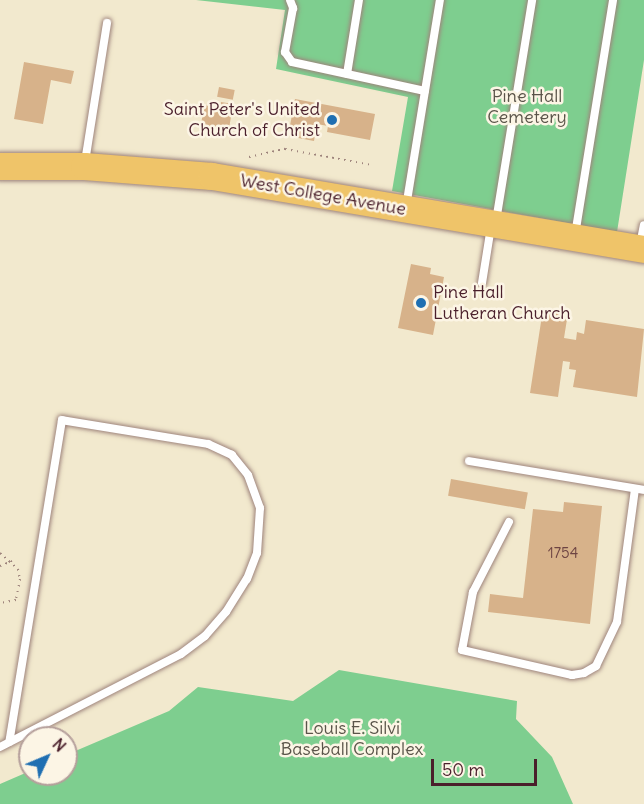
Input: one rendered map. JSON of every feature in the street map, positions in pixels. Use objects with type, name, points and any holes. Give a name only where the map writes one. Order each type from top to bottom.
[{"type":"main road","name":"West College Avenue","points":[[0,166],[84,166],[212,177],[574,238],[643,241]]},
{"type":"lane","points":[[290,0],[293,8],[287,58],[425,91]]},
{"type":"lane","points":[[347,74],[359,0]]},
{"type":"lane","points":[[406,209],[440,0]]},
{"type":"lane","points":[[483,283],[532,0]]},
{"type":"lane","points":[[574,238],[613,0]]},
{"type":"lane","points":[[84,166],[107,23]]},
{"type":"lane","points":[[0,747],[181,654],[206,636],[226,612],[247,579],[256,553],[260,508],[253,483],[232,455],[208,444],[62,420],[9,742]]},
{"type":"lane","points":[[469,461],[640,490],[616,622],[596,666],[584,673],[572,675],[462,650],[473,592],[509,522]]},
{"type":"path","points":[[249,157],[285,149],[372,165]]},
{"type":"path","points":[[0,553],[12,561],[18,569],[18,595],[14,602],[0,603]]},
{"type":"path","points":[[0,566],[12,561]]},
{"type":"green space","name":"Pine Hall Cemetery","points":[[196,0],[644,0],[644,60],[617,232],[392,191],[408,97],[276,69],[285,10]]},
{"type":"green space","name":"Louis E. Silvi Baseball Complex","points":[[339,670],[517,701],[516,719],[552,757],[573,804],[0,804],[0,784],[18,776],[18,786],[78,786],[78,750],[169,711],[198,687],[293,701]]},
{"type":"building","points":[[24,62],[74,71],[71,84],[51,80],[43,124],[14,119]]},
{"type":"building","points":[[219,87],[235,90],[233,100],[217,97]]},
{"type":"building","name":"Saint Peter's United Church of Christ","points":[[295,99],[375,114],[370,140],[327,132],[328,126],[317,124],[314,141],[288,136]]},
{"type":"building","points":[[221,102],[233,104],[229,129],[201,125],[204,105],[220,108]]},
{"type":"building","name":"Pine Hall Lutheran Church","points":[[411,264],[431,268],[430,274],[444,277],[433,335],[398,328]]},
{"type":"building","points":[[543,309],[568,313],[564,338],[576,340],[577,332],[584,334],[586,320],[644,329],[637,397],[573,387],[576,370],[569,369],[570,362],[563,361],[558,397],[530,393]]},
{"type":"building","points":[[451,479],[528,493],[525,509],[448,496]]},
{"type":"building","points":[[564,502],[602,506],[590,624],[488,612],[490,594],[523,598],[533,509],[563,512]]},
{"type":"place","name":"Saint Peter's United Church of Christ","points":[[332,120]]},
{"type":"place","name":"Pine Hall Lutheran Church","points":[[421,303]]}]
